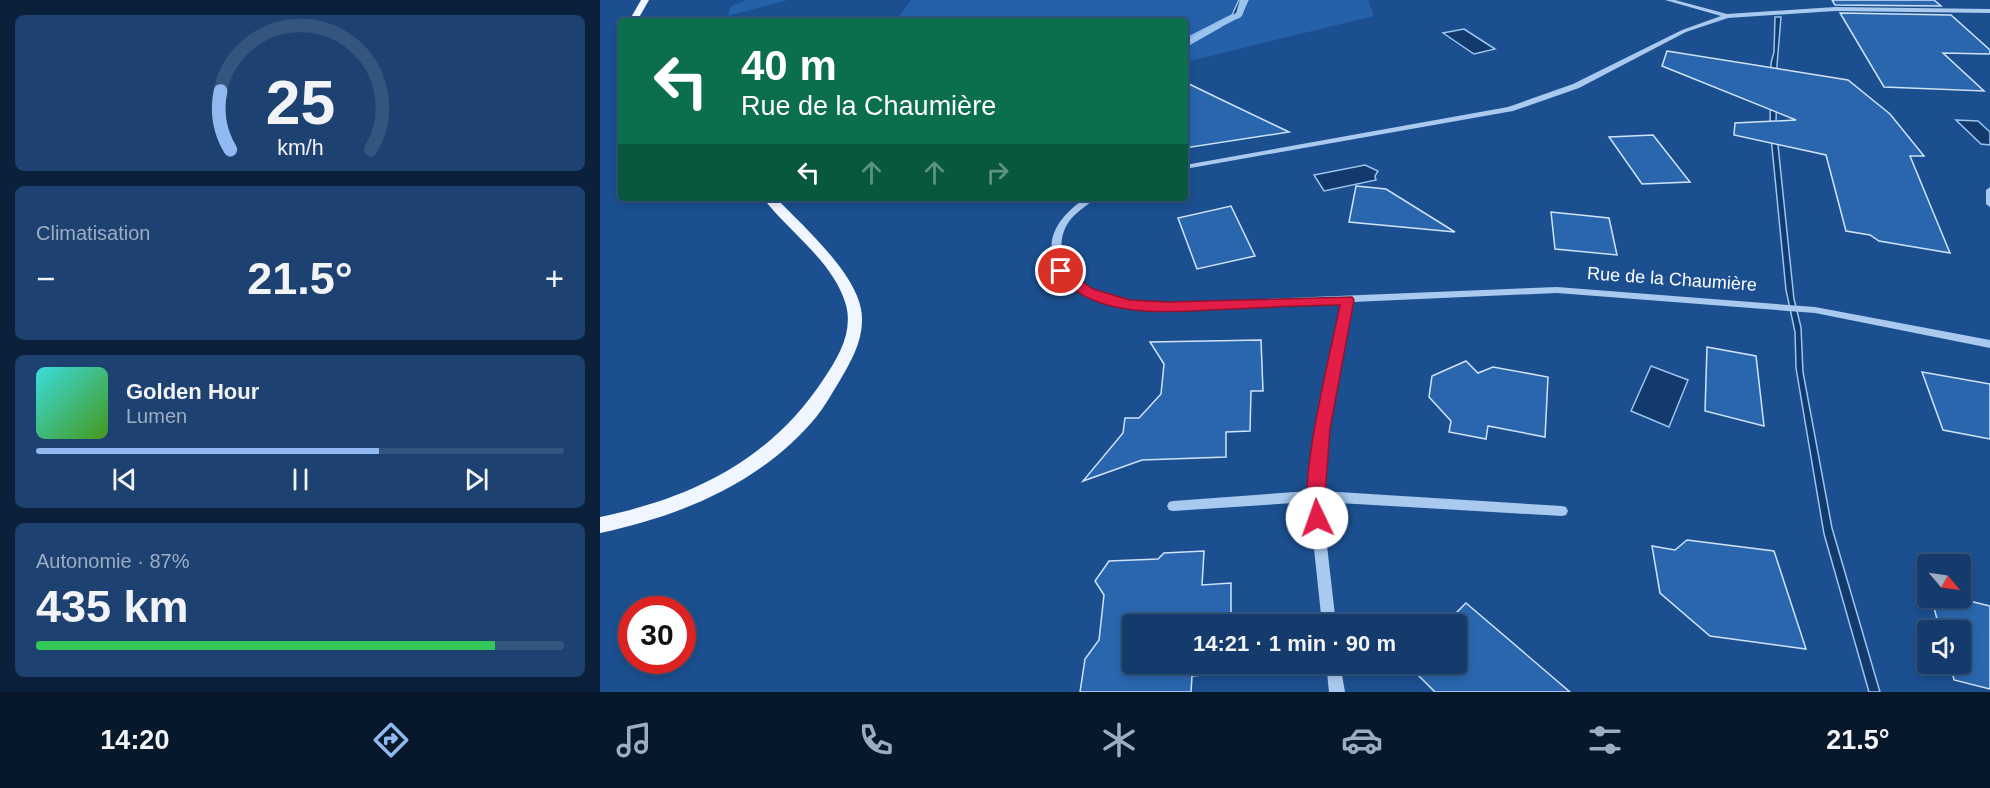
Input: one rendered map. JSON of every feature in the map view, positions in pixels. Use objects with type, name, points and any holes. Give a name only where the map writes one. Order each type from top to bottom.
[{"type":"main road","points":[[635,18],[645,0]]},
{"type":"main road","points":[[600,525],[622,521],[679,503],[733,477],[772,450],[809,414],[850,352],[854,307],[836,272],[772,201]]},
{"type":"street","points":[[1668,0],[1727,16]]},
{"type":"street","points":[[1188,166],[1510,109],[1576,86],[1684,31],[1727,16],[1835,9],[1990,11]]},
{"type":"street","points":[[1990,190],[1988,199],[1990,204]]},
{"type":"street","name":"Rue de la Chaumière","points":[[1087,201],[1067,217],[1056,238],[1055,255],[1061,271],[1077,286],[1101,298],[1130,304],[1168,306],[1557,290],[1748,303],[1815,310],[1990,344]]},
{"type":"street","points":[[1328,614],[1315,496],[1322,429],[1348,300]]},
{"type":"street","points":[[1173,506],[1315,496],[1562,511]]},
{"type":"street","points":[[1335,674],[1337,692]]},
{"type":"shaded area","points":[[746,0],[788,0],[728,16],[730,7]]},
{"type":"shaded area","points":[[911,0],[1368,0],[1374,16],[1188,61],[1188,18],[897,18]]},
{"type":"shaded area","points":[[1239,0],[1248,0],[1240,17],[1218,25],[1220,27],[1188,45],[1188,37],[1232,15]]},
{"type":"shaded area","points":[[1775,17],[1781,17],[1776,126],[1794,299],[1801,327],[1803,372],[1832,528],[1880,692],[1869,692],[1824,534],[1796,368],[1795,332],[1786,290],[1770,127],[1771,63],[1774,52]]},
{"type":"shaded area","points":[[1464,29],[1495,49],[1474,54],[1443,33]]},
{"type":"shaded area","points":[[1956,120],[1978,121],[1990,132],[1990,145],[1981,144]]},
{"type":"shaded area","points":[[1365,165],[1378,171],[1375,176],[1376,180],[1324,191],[1314,175]]},
{"type":"shaded area","points":[[1651,366],[1688,380],[1669,427],[1631,411]]},
{"type":"building","points":[[1832,0],[1934,0],[1941,6],[1835,5]]},
{"type":"building","points":[[1840,13],[1951,15],[1990,50],[1990,54],[1943,53],[1984,91],[1884,87]]},
{"type":"building","points":[[1667,51],[1848,80],[1890,114],[1924,156],[1910,156],[1950,253],[1879,241],[1870,235],[1846,231],[1826,155],[1734,135],[1735,123],[1796,120],[1662,66]]},
{"type":"building","points":[[1188,83],[1220,99],[1289,132],[1188,148]]},
{"type":"building","points":[[1653,135],[1690,182],[1642,184],[1609,137]]},
{"type":"building","points":[[1356,186],[1386,189],[1455,232],[1349,222]]},
{"type":"building","points":[[1231,206],[1255,256],[1197,269],[1178,218]]},
{"type":"building","points":[[1551,212],[1609,218],[1617,255],[1555,249]]},
{"type":"building","points":[[1261,340],[1263,391],[1251,391],[1250,431],[1226,432],[1226,457],[1142,460],[1083,481],[1123,433],[1125,418],[1139,418],[1161,394],[1164,364],[1150,342]]},
{"type":"building","points":[[1707,347],[1756,356],[1764,426],[1705,411]]},
{"type":"building","points":[[1466,361],[1478,373],[1493,367],[1548,377],[1545,437],[1488,426],[1486,439],[1449,432],[1451,421],[1429,397],[1432,376]]},
{"type":"building","points":[[1922,372],[1990,384],[1990,439],[1943,430]]},
{"type":"building","points":[[1687,540],[1774,551],[1806,649],[1710,636],[1660,593],[1652,546],[1675,550]]},
{"type":"building","points":[[1204,551],[1202,585],[1231,583],[1231,614],[1122,614],[1122,674],[1201,674],[1192,676],[1191,692],[1080,692],[1085,659],[1099,640],[1104,595],[1095,581],[1109,561],[1158,559],[1164,553]]},
{"type":"building","points":[[1971,601],[1990,606],[1990,689],[1954,680],[1953,674],[1971,674],[1971,620],[1937,620],[1934,608],[1971,608]]},
{"type":"building","points":[[1466,603],[1570,692],[1435,692],[1417,674],[1467,674],[1467,614],[1455,614]]},
{"type":"waterway","points":[[1188,41],[1239,14],[1244,0]]},
{"type":"route","points":[[1061,271],[1077,286],[1101,298],[1130,304],[1168,306],[1348,300],[1322,429],[1315,496],[1317,518]]}]
